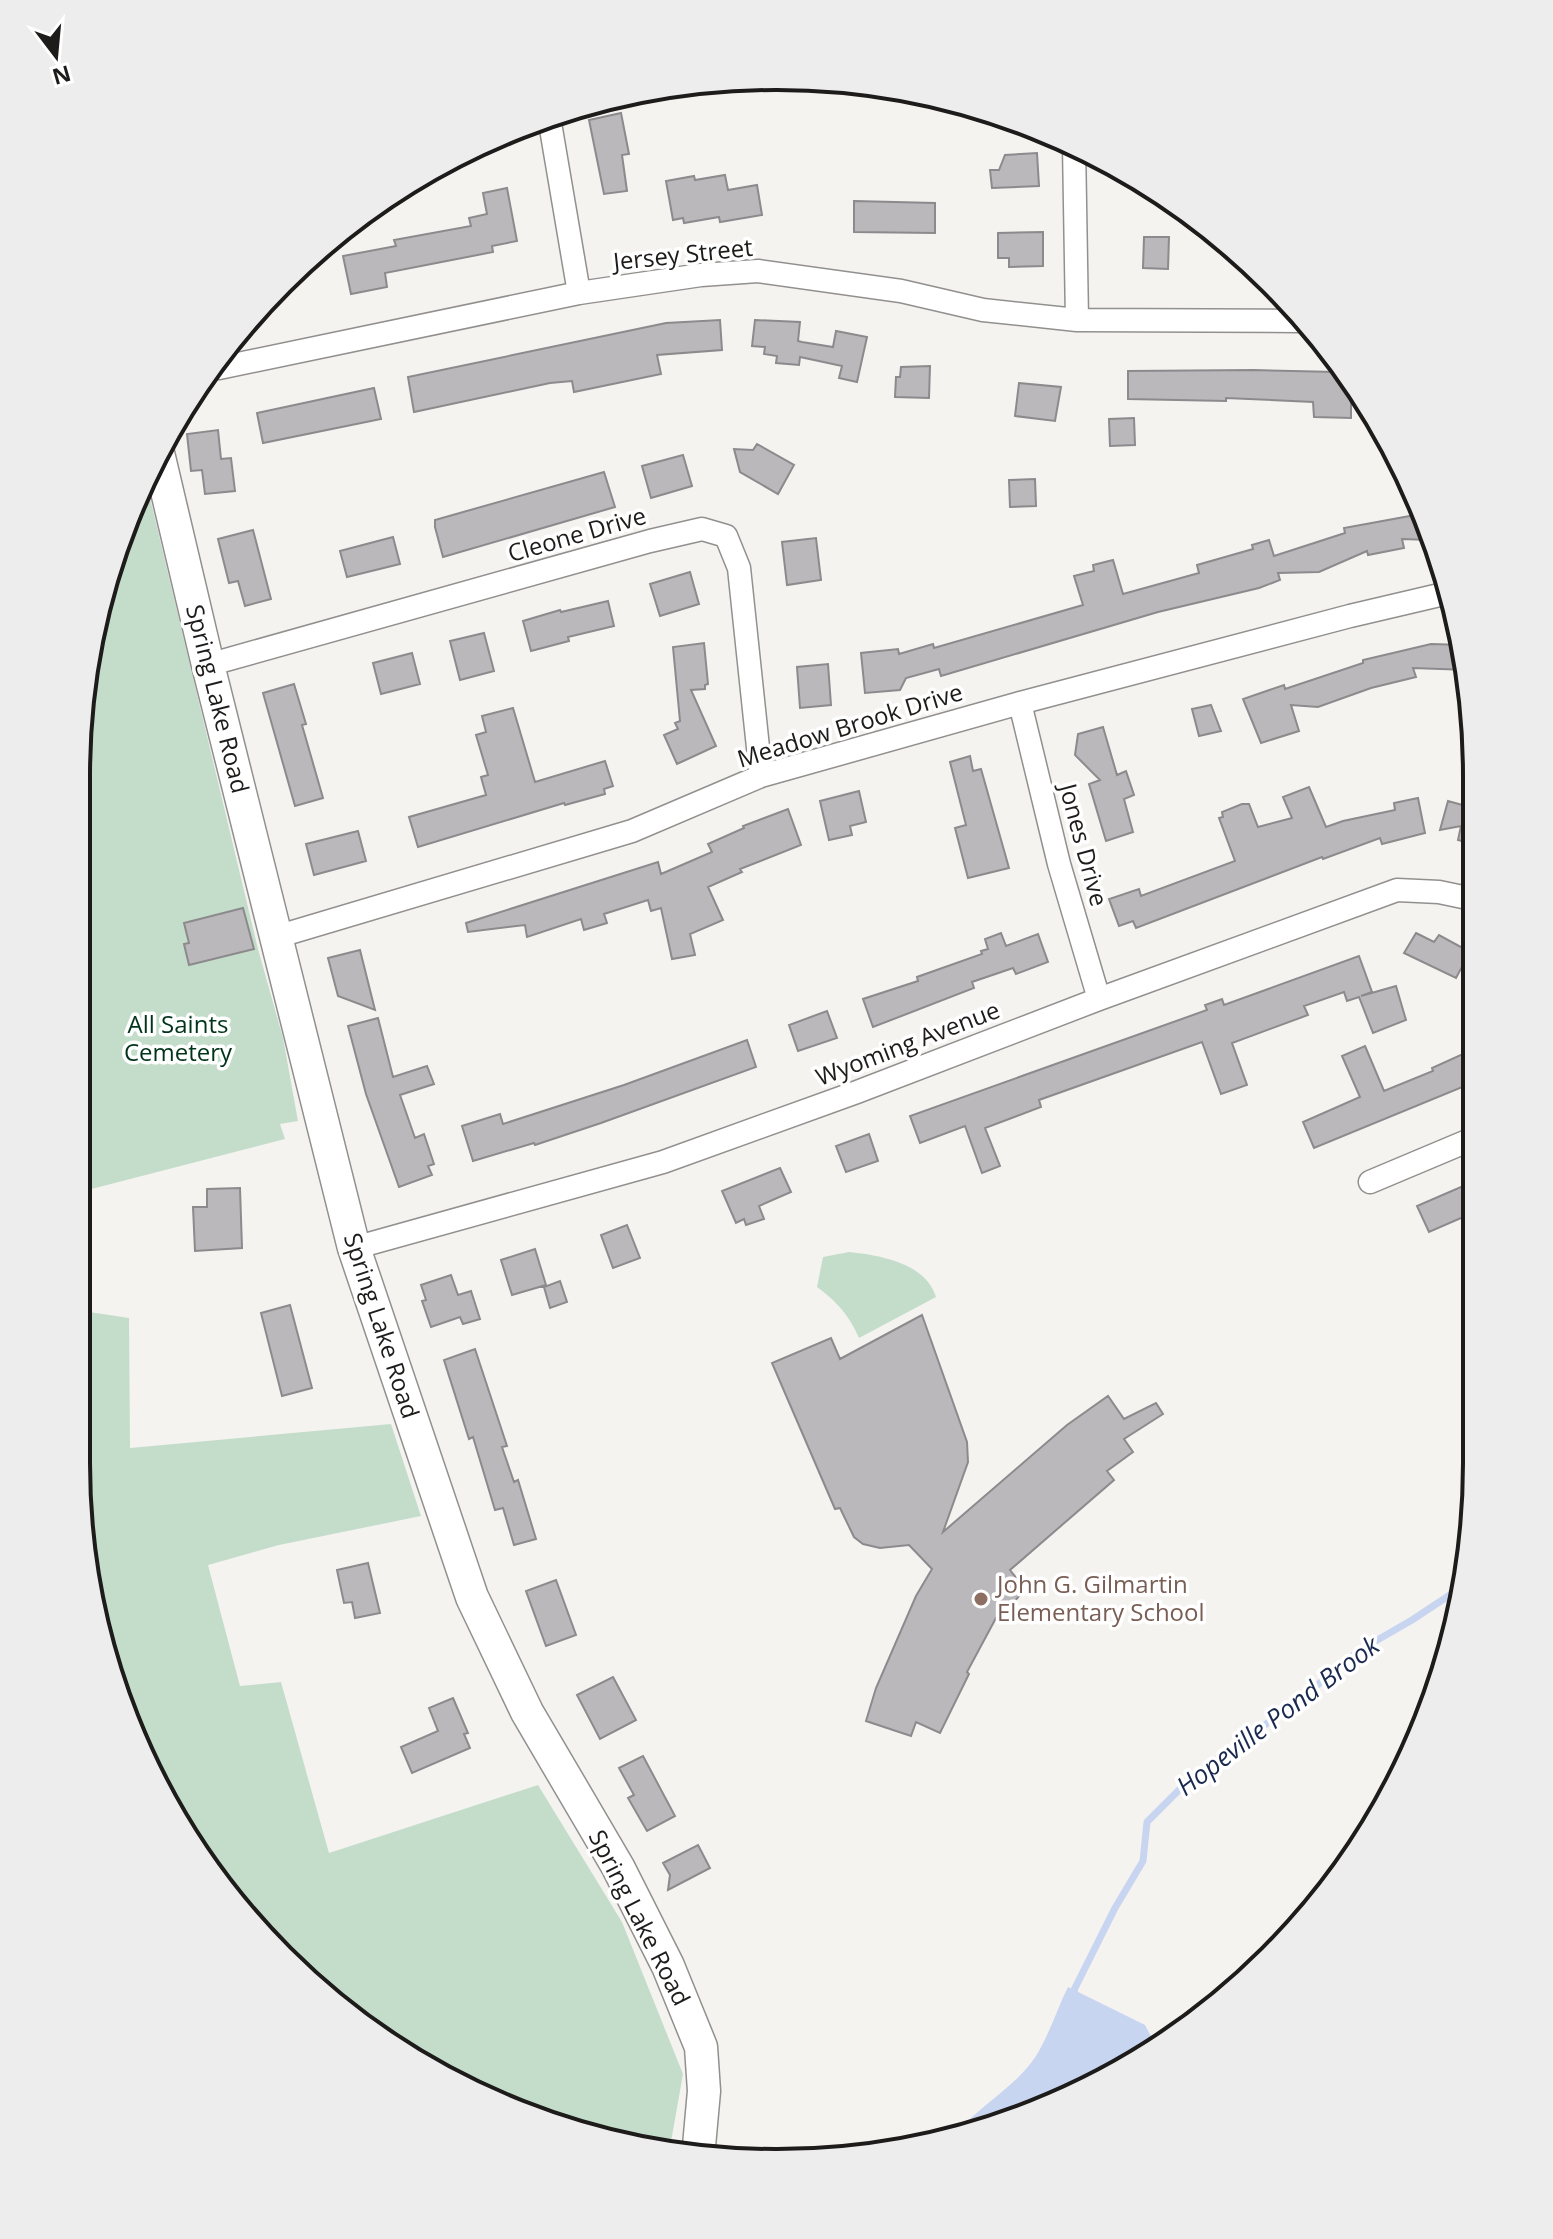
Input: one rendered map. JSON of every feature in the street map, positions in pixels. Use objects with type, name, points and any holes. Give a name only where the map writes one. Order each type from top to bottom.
[{"type":"main road","name":"Spring Lake Road","points":[[162,471],[354,1248],[472,1597],[527,1712],[640,1909],[668,1966],[701,2047],[704,2091],[699,2144]]},
{"type":"street","points":[[551,128],[579,293]]},
{"type":"street","points":[[1074,158],[1077,320]]},
{"type":"street","name":"Jersey Street","points":[[227,366],[579,293],[701,275],[758,271],[901,291],[983,310],[1077,320],[1290,321]]},
{"type":"street","name":"Cleone Drive","points":[[208,665],[702,529],[726,536],[739,568],[761,776]]},
{"type":"street","name":"Meadow Brook Drive","points":[[276,937],[632,831],[761,776],[1020,703],[1439,595]]},
{"type":"street","name":"Jones Drive","points":[[1020,703],[1059,864],[1099,999]]},
{"type":"street","name":"Wyoming Avenue","points":[[354,1248],[663,1162],[1397,890],[1439,892],[1463,897]]},
{"type":"street","points":[[1370,1182],[1463,1143]]},
{"type":"green space","name":"All Saints Cemetery","points":[[150,497],[258,949],[283,1038],[298,1121],[280,1124],[285,1139],[90,1189],[91,732],[103,643],[113,599]]},
{"type":"green space","points":[[849,1252],[887,1259],[912,1269],[931,1285],[936,1297],[859,1338],[842,1310],[817,1287],[823,1257]]},
{"type":"green space","points":[[90,1312],[129,1318],[130,1448],[391,1424],[421,1516],[279,1545],[208,1565],[240,1686],[281,1682],[329,1853],[538,1785],[622,1922],[683,2074],[671,2140],[599,2126],[514,2097],[433,2057],[359,2007],[291,1948],[232,1880],[182,1806],[161,1766],[126,1683],[113,1640],[103,1596],[91,1507]]},
{"type":"water","points":[[1068,1987],[1145,2025],[1151,2037],[1120,2057],[1039,2097],[967,2122],[1027,2067],[1045,2039]]},
{"type":"building","points":[[621,113],[629,154],[622,155],[627,191],[604,194],[589,120]]},
{"type":"building","points":[[1037,153],[1039,186],[992,188],[990,170],[999,170],[1005,155]]},
{"type":"building","points":[[725,175],[728,190],[757,185],[762,215],[720,222],[719,217],[684,223],[683,218],[673,220],[666,181]]},
{"type":"building","points":[[507,188],[517,241],[492,246],[493,252],[385,273],[387,287],[351,294],[343,256],[396,246],[394,240],[471,226],[469,218],[487,214],[483,193]]},
{"type":"building","points":[[854,201],[935,203],[935,233],[854,232]]},
{"type":"building","points":[[1043,232],[1043,266],[1009,267],[1009,258],[998,258],[998,233]]},
{"type":"building","points":[[1144,237],[1169,237],[1168,269],[1143,268]]},
{"type":"building","points":[[720,320],[722,350],[657,355],[661,374],[574,392],[572,381],[550,383],[414,412],[408,377],[666,323]]},
{"type":"building","points":[[755,320],[800,322],[798,341],[833,347],[836,331],[867,337],[857,382],[839,378],[842,366],[800,357],[799,365],[776,363],[777,356],[764,354],[765,347],[752,346]]},
{"type":"building","points":[[930,366],[929,398],[895,397],[896,377],[900,377],[901,367]]},
{"type":"building","points":[[1128,371],[1330,372],[1351,401],[1351,418],[1314,417],[1313,402],[1226,398],[1226,401],[1128,399]]},
{"type":"building","points":[[1019,383],[1061,387],[1055,421],[1015,416]]},
{"type":"building","points":[[374,388],[381,419],[263,443],[257,413]]},
{"type":"building","points":[[1134,418],[1135,445],[1110,446],[1109,419]]},
{"type":"building","points":[[218,430],[221,459],[231,458],[235,491],[205,494],[202,470],[191,471],[187,434]]},
{"type":"building","points":[[757,444],[794,465],[778,494],[740,472],[734,449],[753,450]]},
{"type":"building","points":[[683,455],[692,486],[651,498],[642,466]]},
{"type":"building","points":[[604,472],[615,507],[443,557],[435,520]]},
{"type":"building","points":[[1035,479],[1036,506],[1010,507],[1009,480]]},
{"type":"building","points":[[1412,516],[1421,540],[1402,539],[1404,548],[1368,555],[1367,551],[1319,572],[1278,573],[1280,580],[1259,588],[1158,612],[941,676],[939,669],[906,678],[900,690],[865,693],[861,653],[898,649],[899,654],[933,644],[934,648],[1083,605],[1074,576],[1094,571],[1093,565],[1113,560],[1123,594],[1199,573],[1197,565],[1253,549],[1252,545],[1269,540],[1274,556],[1345,533],[1344,528]]},
{"type":"building","points":[[253,530],[271,599],[245,606],[238,581],[229,583],[218,539]]},
{"type":"building","points":[[393,537],[400,564],[347,577],[340,551]]},
{"type":"building","points":[[816,538],[821,580],[787,585],[782,542]]},
{"type":"building","points":[[690,572],[699,604],[660,616],[650,584]]},
{"type":"building","points":[[608,601],[614,626],[568,637],[569,641],[531,651],[523,621]]},
{"type":"building","points":[[484,633],[494,671],[460,680],[450,641]]},
{"type":"building","points":[[704,643],[708,684],[705,689],[691,690],[716,746],[677,764],[664,735],[678,729],[675,723],[680,721],[673,647]]},
{"type":"building","points":[[1431,644],[1450,645],[1454,670],[1413,668],[1416,677],[1371,688],[1318,707],[1291,705],[1299,731],[1261,743],[1243,699],[1284,685],[1285,689],[1363,663],[1363,660]]},
{"type":"building","points":[[412,653],[420,684],[381,694],[373,663]]},
{"type":"building","points":[[828,664],[831,705],[800,708],[797,667]]},
{"type":"building","points":[[294,684],[323,798],[295,806],[263,693]]},
{"type":"building","points":[[1211,705],[1221,731],[1199,736],[1192,709]]},
{"type":"building","points":[[513,708],[535,782],[605,761],[613,786],[604,789],[605,794],[564,803],[418,847],[409,817],[486,795],[481,777],[488,775],[476,735],[486,732],[482,716]]},
{"type":"building","points":[[1103,727],[1117,775],[1126,771],[1134,795],[1124,799],[1133,832],[1106,841],[1089,784],[1100,780],[1075,755],[1078,734]]},
{"type":"building","points":[[970,756],[973,771],[981,769],[1009,868],[968,878],[955,828],[966,825],[950,762]]},
{"type":"building","points":[[1309,787],[1326,827],[1395,810],[1394,803],[1418,798],[1425,833],[1382,844],[1380,838],[1136,928],[1133,921],[1119,926],[1109,899],[1139,889],[1141,896],[1235,861],[1219,818],[1223,817],[1222,812],[1249,804],[1258,827],[1292,818],[1283,797]]},
{"type":"building","points":[[859,791],[866,822],[850,826],[852,835],[829,840],[820,801]]},
{"type":"building","points":[[1448,801],[1463,805],[1463,841],[1458,840],[1461,826],[1440,830]]},
{"type":"building","points":[[788,809],[801,845],[740,869],[742,872],[708,887],[723,920],[690,934],[695,955],[672,959],[661,908],[651,911],[648,900],[604,914],[607,923],[584,930],[581,919],[527,937],[525,925],[468,932],[466,923],[658,862],[661,874],[712,852],[708,844],[743,826]]},
{"type":"building","points":[[358,831],[366,861],[314,875],[306,844]]},
{"type":"building","points":[[243,908],[254,949],[189,965],[184,944],[189,943],[184,923]]},
{"type":"building","points":[[1001,933],[1006,946],[1038,934],[1048,962],[1016,974],[1013,968],[972,982],[974,988],[873,1027],[863,999],[918,981],[917,977],[982,954],[981,951],[988,949],[985,939]]},
{"type":"building","points":[[1416,933],[1434,942],[1439,935],[1463,948],[1463,965],[1456,978],[1404,953]]},
{"type":"building","points":[[360,950],[375,1010],[338,996],[328,958]]},
{"type":"building","points":[[1359,956],[1372,992],[1361,996],[1396,986],[1406,1020],[1373,1033],[1359,997],[1347,1001],[1344,992],[1304,1006],[1308,1015],[1232,1043],[1247,1085],[1221,1094],[1202,1042],[1039,1100],[1041,1107],[985,1128],[1000,1166],[982,1173],[965,1126],[920,1143],[910,1116],[1207,1010],[1205,1005],[1222,999],[1224,1005]]},
{"type":"building","points":[[827,1011],[837,1038],[798,1051],[789,1025]]},
{"type":"building","points":[[378,1018],[393,1077],[427,1066],[434,1084],[400,1095],[415,1138],[424,1134],[434,1164],[428,1166],[432,1175],[399,1187],[366,1094],[348,1026]]},
{"type":"building","points":[[747,1040],[756,1067],[535,1145],[473,1161],[462,1126],[500,1114],[503,1124],[624,1085]]},
{"type":"building","points":[[1365,1046],[1384,1091],[1433,1071],[1432,1068],[1463,1054],[1463,1087],[1314,1148],[1303,1122],[1360,1097],[1342,1056]]},
{"type":"building","points":[[869,1134],[878,1161],[846,1172],[836,1146]]},
{"type":"building","points":[[780,1168],[791,1192],[759,1206],[764,1219],[746,1225],[744,1219],[736,1223],[722,1191]]},
{"type":"building","points":[[1463,1186],[1463,1217],[1429,1232],[1417,1206]]},
{"type":"building","points":[[240,1188],[242,1248],[195,1251],[193,1207],[207,1207],[207,1189]]},
{"type":"building","points":[[627,1225],[640,1258],[613,1268],[601,1235]]},
{"type":"building","points":[[535,1249],[546,1285],[512,1295],[501,1260]]},
{"type":"building","points":[[451,1275],[458,1295],[471,1291],[480,1319],[463,1324],[460,1317],[431,1327],[422,1301],[426,1300],[421,1285]]},
{"type":"building","points":[[560,1281],[567,1302],[550,1308],[544,1287]]},
{"type":"building","points":[[290,1305],[312,1388],[282,1396],[261,1313]]},
{"type":"building","points":[[922,1315],[967,1442],[968,1462],[943,1532],[1067,1425],[1108,1396],[1124,1419],[1156,1403],[1163,1414],[1124,1439],[1133,1452],[1107,1471],[1114,1480],[1010,1570],[1025,1589],[1000,1619],[996,1618],[967,1672],[969,1674],[940,1733],[916,1722],[911,1736],[866,1721],[876,1688],[916,1596],[932,1569],[909,1545],[880,1548],[863,1544],[854,1537],[840,1508],[835,1509],[772,1363],[831,1338],[840,1359]]},
{"type":"building","points":[[475,1349],[507,1446],[502,1447],[514,1482],[518,1480],[536,1539],[514,1545],[503,1508],[495,1510],[473,1437],[469,1439],[444,1360]]},
{"type":"building","points":[[368,1563],[380,1613],[355,1618],[352,1602],[344,1603],[337,1570]]},
{"type":"building","points":[[556,1580],[576,1635],[546,1646],[526,1591]]},
{"type":"building","points":[[613,1677],[636,1720],[600,1739],[577,1695]]},
{"type":"building","points":[[453,1698],[468,1733],[464,1734],[470,1748],[412,1773],[401,1747],[438,1731],[429,1708]]},
{"type":"building","points":[[643,1756],[675,1816],[647,1831],[628,1798],[634,1795],[619,1768]]},
{"type":"building","points":[[698,1845],[710,1868],[668,1890],[670,1875],[663,1863]]},
{"type":"waterway","name":"Hopeville Pond Brook","points":[[1076,1998],[1074,1990],[1115,1908],[1143,1861],[1147,1822],[1193,1776],[1293,1705],[1360,1650],[1450,1595]]},
{"type":"place","name":"John G. Gilmartin Elementary School","points":[[981,1599]]}]
